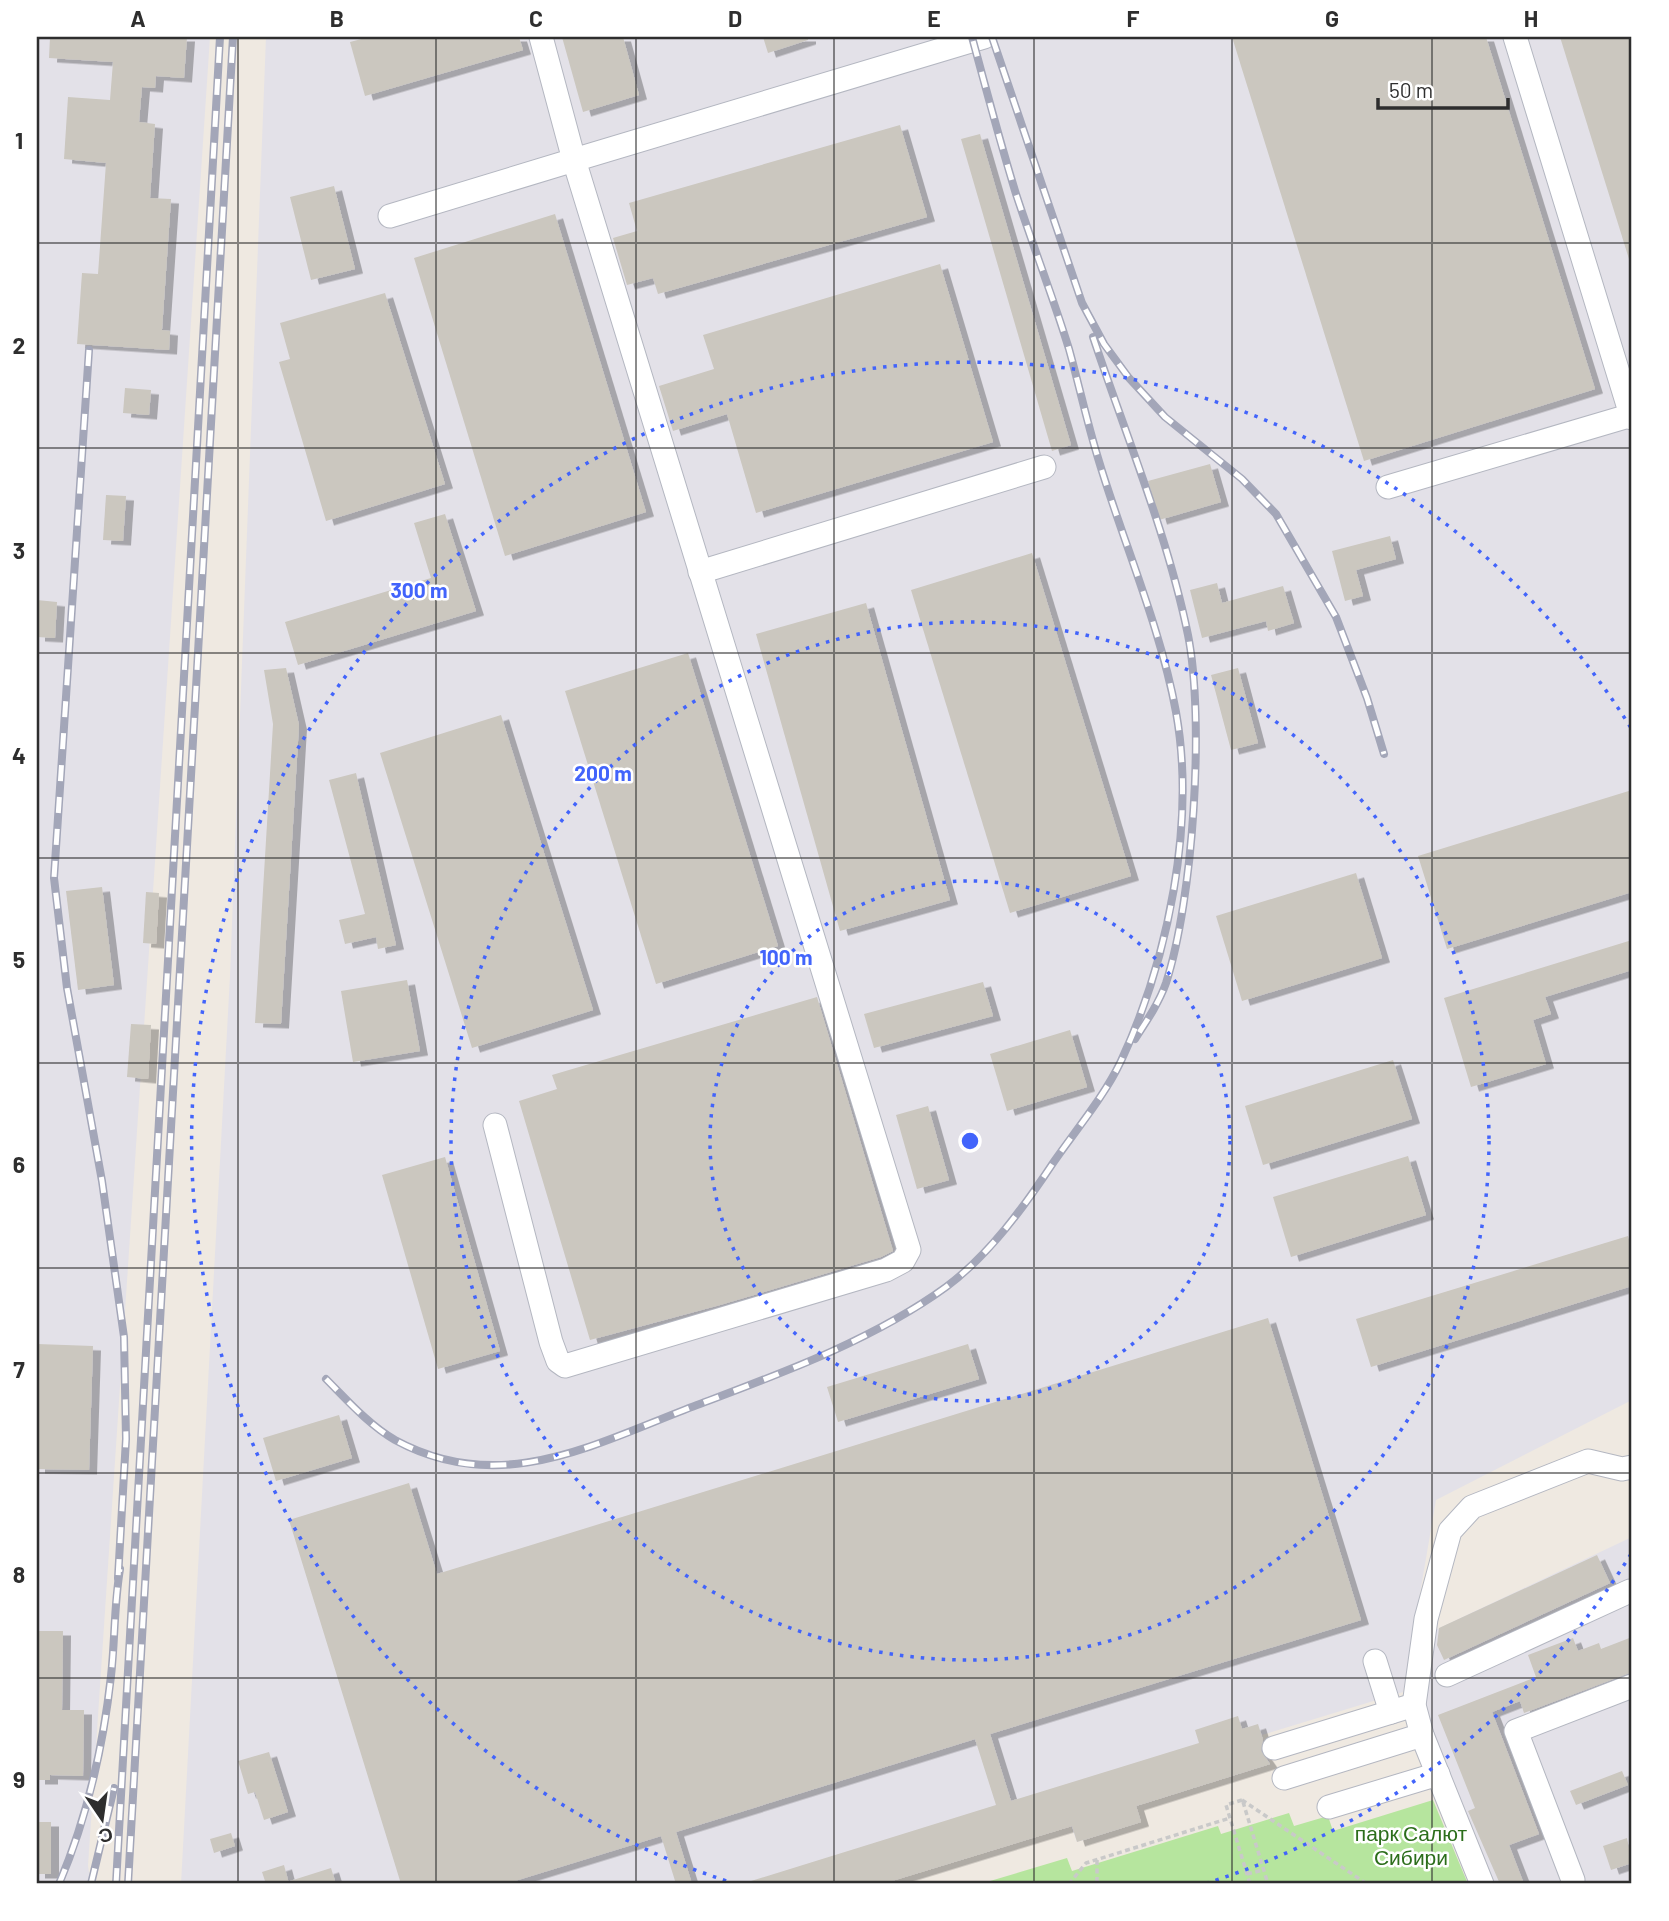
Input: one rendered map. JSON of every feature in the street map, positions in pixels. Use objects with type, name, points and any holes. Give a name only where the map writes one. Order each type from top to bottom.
[{"type":"lane","points":[[495,1125],[551,1342],[558,1361],[565,1366],[886,1270],[903,1261],[909,1250],[573,160],[541,37]]},
{"type":"lane","points":[[390,216],[984,37]]},
{"type":"lane","points":[[1388,487],[1632,416],[1515,37]]},
{"type":"lane","points":[[700,572],[1044,467]]},
{"type":"lane","points":[[1482,1884],[1422,1735],[1414,1706],[1426,1619],[1450,1531],[1472,1507],[1588,1461],[1622,1469],[1632,1467]]},
{"type":"lane","points":[[1447,1675],[1631,1589]]},
{"type":"lane","points":[[1375,1661],[1391,1713]]},
{"type":"lane","points":[[1573,1880],[1516,1731],[1632,1686]]},
{"type":"lane","points":[[1274,1748],[1414,1706]]},
{"type":"lane","points":[[1284,1778],[1422,1735]]},
{"type":"lane","points":[[1329,1807],[1437,1773]]},
{"type":"path","points":[[1242,1800],[1226,1805],[1250,1884]]},
{"type":"path","points":[[1242,1800],[1268,1884]]},
{"type":"path","points":[[1242,1800],[1367,1884]]},
{"type":"path","points":[[1069,1884],[1086,1863],[1230,1818]]},
{"type":"path","points":[[1097,1860],[1097,1884]]},
{"type":"path","points":[[1247,1874],[1263,1870]]},
{"type":"shaded area","points":[[37,37],[210,37],[88,1866],[91,1884],[37,1884]]},
{"type":"shaded area","points":[[266,37],[1632,37],[1632,1400],[1436,1500],[1403,1692],[1262,1735],[1270,1764],[1136,1806],[1141,1822],[1077,1842],[1071,1826],[882,1884],[181,1884],[230,976]]},
{"type":"shaded area","points":[[1632,1537],[1632,1884],[1491,1884],[1425,1717],[1431,1632]]},
{"type":"green space","name":"парк Салют Сибири","points":[[1433,1800],[1468,1884],[980,1884],[1067,1858],[1072,1871],[1218,1826],[1221,1834],[1289,1813],[1294,1826],[1328,1816],[1333,1831]]},
{"type":"building","points":[[50,37],[187,37],[184,78],[156,76],[155,88],[142,87],[139,122],[155,124],[150,198],[171,199],[162,330],[170,331],[169,350],[77,344],[82,273],[98,274],[106,163],[64,159],[68,97],[110,100],[113,62],[49,58]]},
{"type":"building","points":[[369,37],[519,37],[523,50],[365,96],[350,42]]},
{"type":"building","points":[[562,37],[623,37],[639,95],[583,112]]},
{"type":"building","points":[[763,37],[808,37],[808,40],[768,53]]},
{"type":"building","points":[[1232,37],[1486,37],[1595,389],[1364,461]]},
{"type":"building","points":[[1560,37],[1632,37],[1632,259],[1629,259]]},
{"type":"building","points":[[900,125],[927,217],[658,294],[653,278],[627,285],[613,238],[637,231],[629,203]]},
{"type":"building","points":[[980,134],[1071,445],[1052,451],[961,139]]},
{"type":"building","points":[[334,186],[355,269],[311,280],[290,197]]},
{"type":"building","points":[[555,214],[646,512],[505,556],[414,258]]},
{"type":"building","points":[[940,264],[993,442],[756,513],[727,414],[673,431],[659,386],[714,369],[703,335]]},
{"type":"building","points":[[385,293],[445,484],[326,521],[279,362],[290,359],[280,323]]},
{"type":"building","points":[[125,388],[151,390],[149,415],[123,413]]},
{"type":"building","points":[[1210,464],[1221,502],[1159,520],[1148,481]]},
{"type":"building","points":[[106,495],[126,496],[123,541],[103,540]]},
{"type":"building","points":[[445,514],[476,611],[298,665],[285,622],[431,578],[414,523]]},
{"type":"building","points":[[1390,536],[1396,559],[1356,570],[1363,596],[1345,601],[1332,551]]},
{"type":"building","points":[[1032,553],[1131,876],[1010,913],[911,590]]},
{"type":"building","points":[[1217,583],[1222,603],[1283,586],[1294,623],[1268,631],[1266,621],[1202,638],[1190,590]]},
{"type":"building","points":[[37,600],[57,602],[55,638],[37,637]]},
{"type":"building","points":[[866,603],[950,900],[840,931],[756,634]]},
{"type":"building","points":[[688,653],[778,946],[656,984],[565,691]]},
{"type":"building","points":[[286,668],[299,725],[281,1024],[255,1023],[273,724],[264,670]]},
{"type":"building","points":[[1238,668],[1258,743],[1231,750],[1211,675]]},
{"type":"building","points":[[501,715],[593,1010],[472,1048],[380,753]]},
{"type":"building","points":[[356,773],[396,945],[378,949],[376,937],[345,944],[339,920],[365,914],[329,780]]},
{"type":"building","points":[[1632,790],[1632,892],[1447,949],[1418,856]]},
{"type":"building","points":[[1356,873],[1382,958],[1242,1001],[1216,916]]},
{"type":"building","points":[[102,887],[114,985],[78,990],[66,891]]},
{"type":"building","points":[[146,892],[159,893],[156,944],[143,943]]},
{"type":"building","points":[[1632,940],[1632,970],[1545,997],[1551,1014],[1533,1020],[1546,1064],[1471,1087],[1444,998]]},
{"type":"building","points":[[407,980],[420,1051],[353,1062],[341,991]]},
{"type":"building","points":[[983,982],[993,1016],[874,1048],[864,1014]]},
{"type":"building","points":[[817,997],[893,1251],[881,1257],[720,1305],[590,1340],[519,1101],[557,1089],[552,1075]]},
{"type":"building","points":[[131,1024],[151,1025],[148,1079],[127,1077]]},
{"type":"building","points":[[1070,1030],[1087,1087],[1007,1111],[990,1054]]},
{"type":"building","points":[[1393,1060],[1412,1119],[1263,1165],[1245,1106]]},
{"type":"building","points":[[928,1106],[949,1180],[917,1189],[896,1115]]},
{"type":"building","points":[[1408,1156],[1426,1215],[1291,1257],[1273,1197]]},
{"type":"building","points":[[445,1157],[500,1351],[438,1369],[382,1175]]},
{"type":"building","points":[[1628,1236],[1632,1250],[1632,1286],[1371,1367],[1356,1319]]},
{"type":"building","points":[[1268,1318],[1361,1620],[990,1734],[1011,1801],[1199,1743],[1195,1730],[1238,1716],[1242,1729],[1258,1724],[1263,1740],[1261,1751],[1270,1764],[1136,1806],[1141,1822],[1077,1842],[1072,1826],[882,1884],[751,1884],[751,1881],[996,1805],[975,1739],[676,1832],[692,1884],[676,1884],[661,1836],[505,1884],[401,1884],[289,1520],[409,1483],[437,1574]]},
{"type":"building","points":[[37,1344],[93,1346],[89,1470],[37,1469]]},
{"type":"building","points":[[968,1344],[979,1379],[838,1422],[827,1387]]},
{"type":"building","points":[[339,1415],[352,1458],[276,1481],[263,1438]]},
{"type":"building","points":[[1597,1555],[1610,1583],[1444,1660],[1437,1645],[1439,1628]]},
{"type":"building","points":[[37,1631],[63,1631],[62,1710],[84,1710],[83,1776],[50,1775],[50,1780],[37,1780]]},
{"type":"building","points":[[1632,1637],[1632,1672],[1524,1713],[1520,1701],[1492,1712],[1539,1834],[1509,1845],[1524,1884],[1500,1884],[1468,1811],[1475,1808],[1438,1715],[1536,1677],[1528,1655],[1573,1638],[1578,1651],[1599,1643],[1601,1649]]},
{"type":"building","points":[[269,1752],[288,1812],[264,1820],[255,1792],[248,1794],[238,1761]]},
{"type":"building","points":[[1622,1771],[1628,1785],[1576,1805],[1570,1791]]},
{"type":"building","points":[[37,1822],[51,1822],[51,1874],[37,1874]]},
{"type":"building","points":[[231,1833],[235,1846],[214,1853],[210,1839]]},
{"type":"building","points":[[1627,1838],[1632,1863],[1611,1870],[1603,1846]]},
{"type":"building","points":[[284,1865],[289,1884],[266,1884],[262,1872]]},
{"type":"building","points":[[331,1868],[336,1884],[290,1884],[290,1881]]},
{"type":"railway","points":[[116,1884],[220,37]]},
{"type":"railway","points":[[128,1884],[233,37]]},
{"type":"railway","points":[[326,1379],[367,1420],[395,1440],[435,1457],[473,1464],[511,1464],[548,1459],[585,1448],[794,1368],[858,1339],[918,1306],[946,1287],[977,1260],[1005,1230],[1030,1196],[1098,1101],[1121,1061],[1138,1022],[1152,979],[1174,890],[1182,799],[1176,712],[1161,647],[1098,458],[1063,330],[1016,194],[972,37]]},
{"type":"railway","points":[[992,37],[1082,303],[1104,344],[1129,378],[1165,417],[1242,479],[1276,514],[1336,617],[1367,698],[1384,754]]},
{"type":"railway","points":[[1093,337],[1169,560],[1188,635],[1196,714],[1194,810],[1183,906],[1166,983],[1135,1039]]},
{"type":"railway","points":[[89,350],[54,878],[67,988],[102,1181],[124,1337],[126,1439],[118,1578]]},
{"type":"railway","points":[[59,1884],[86,1808],[98,1756],[111,1676],[120,1569]]},
{"type":"railway","points":[[91,1884],[114,1788]]}]
